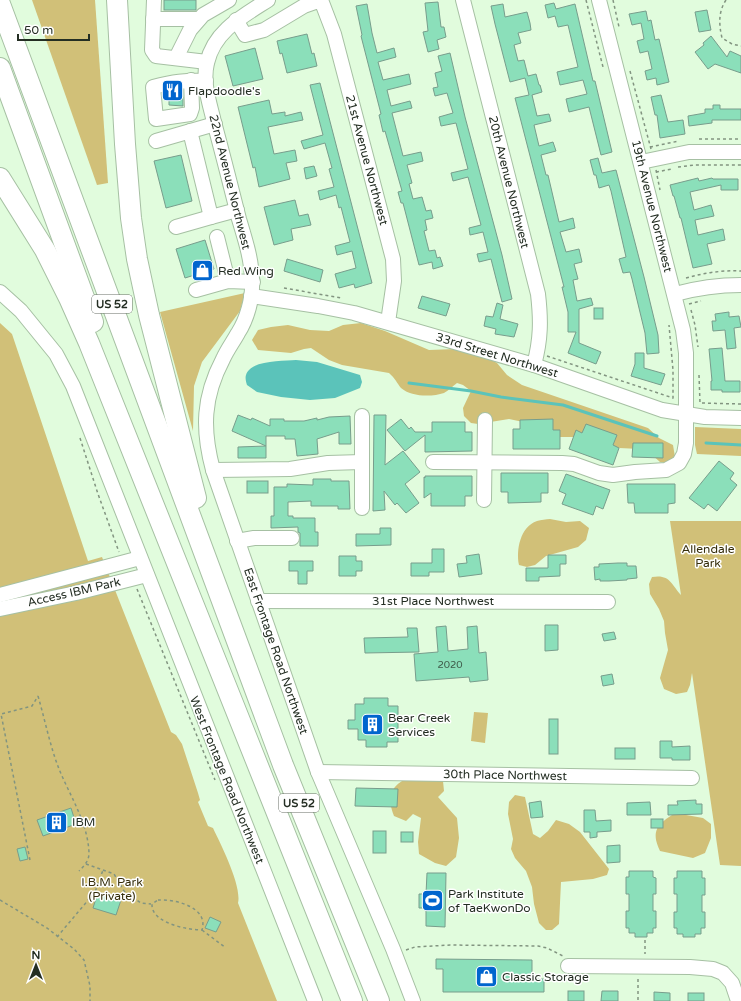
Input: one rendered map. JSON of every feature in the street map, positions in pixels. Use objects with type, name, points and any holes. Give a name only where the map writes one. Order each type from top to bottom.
[{"type":"highway","points":[[117,0],[125,150],[131,218],[137,259],[149,315],[223,603]]},
{"type":"highway","name":"US 52","points":[[0,4],[283,766],[379,1001]]},
{"type":"highway","name":"US 52","points":[[0,68],[97,332],[195,609],[352,1001]]},
{"type":"highway","points":[[0,178],[45,250],[72,304],[113,401],[195,609]]},
{"type":"street","points":[[154,0],[152,50],[156,56],[207,62]]},
{"type":"street","points":[[176,58],[190,30],[203,14],[212,5],[229,0]]},
{"type":"street","points":[[236,20],[245,35],[264,30],[304,6],[321,0]]},
{"type":"street","name":"21st Avenue Northwest","points":[[321,0],[334,34],[393,260],[394,281],[388,322]]},
{"type":"street","name":"20th Avenue Northwest","points":[[463,0],[538,294],[541,322],[536,359]]},
{"type":"street","name":"19th Avenue Northwest","points":[[433,462],[568,463],[582,466],[599,473],[613,475],[666,470],[679,463],[684,454],[686,443],[685,341],[675,294],[599,0]]},
{"type":"street","name":"22nd Avenue Northwest","points":[[251,296],[252,268],[209,100],[206,81],[207,62],[218,38],[236,20],[262,2]]},
{"type":"street","points":[[153,19],[199,19]]},
{"type":"street","points":[[180,81],[191,87],[192,108],[190,114],[156,119],[153,87],[180,81]]},
{"type":"street","points":[[191,87],[206,81]]},
{"type":"street","points":[[156,141],[215,124]]},
{"type":"street","points":[[190,131],[211,217]]},
{"type":"street","points":[[641,162],[689,152],[741,152]]},
{"type":"street","points":[[176,227],[237,210]]},
{"type":"street","points":[[217,236],[228,281]]},
{"type":"street","points":[[196,290],[228,281],[252,282]]},
{"type":"street","points":[[675,294],[698,288],[720,285],[741,285]]},
{"type":"street","name":"West Frontage Road Northwest","points":[[0,292],[21,312],[56,354],[73,386],[315,1001]]},
{"type":"street","name":"33rd Street Northwest","points":[[251,296],[354,313],[536,359],[655,408],[705,417],[741,418]]},
{"type":"street","name":"East Frontage Road Northwest","points":[[251,296],[244,322],[222,359],[207,403],[205,432],[212,470],[318,772],[413,1001]]},
{"type":"street","points":[[362,416],[362,508]]},
{"type":"street","points":[[484,500],[485,420]]},
{"type":"street","points":[[212,470],[290,469],[328,463],[362,462]]},
{"type":"street","points":[[238,541],[254,538],[292,538]]},
{"type":"street","name":"Access IBM Park","points":[[0,596],[140,558]]},
{"type":"street","name":"Access IBM Park","points":[[0,609],[76,593],[147,575]]},
{"type":"street","name":"31st Place Northwest","points":[[258,601],[608,602]]},
{"type":"street","name":"30th Place Northwest","points":[[318,772],[692,778]]},
{"type":"street","points":[[568,963],[690,967],[713,970],[723,974],[732,983],[738,1001]]},
{"type":"path","points":[[613,0],[619,28]]},
{"type":"path","points":[[726,0],[722,6],[720,17],[722,38],[732,44],[741,46]]},
{"type":"path","points":[[628,65],[650,146]]},
{"type":"path","points":[[656,172],[695,165],[741,165]]},
{"type":"path","points":[[682,280],[698,275],[717,272],[741,271]]},
{"type":"path","points":[[689,304],[706,300]]},
{"type":"path","points":[[536,359],[673,398],[673,370],[668,320]]},
{"type":"path","points":[[700,403],[741,404]]},
{"type":"path","points":[[78,433],[98,494],[118,550],[124,562]]},
{"type":"path","points":[[30,860],[1,714],[32,706],[38,696],[59,769],[74,803],[88,841],[89,855],[86,864],[79,871]]},
{"type":"path","points":[[86,864],[114,874],[124,891],[141,903],[152,904],[158,900],[167,900],[187,906],[199,912],[204,924],[202,930]]},
{"type":"path","points":[[57,937],[95,892],[103,870]]},
{"type":"path","points":[[0,900],[47,928],[74,949],[84,960],[90,986],[90,1001]]},
{"type":"path","points":[[152,904],[153,911],[159,918],[181,928],[202,930],[226,948]]},
{"type":"path","points":[[645,940],[645,954]]},
{"type":"path","points":[[395,955],[407,949],[440,945],[531,946],[547,948],[568,963]]},
{"type":"path","points":[[638,977],[638,1001]]},
{"type":"green space","points":[[32,0],[95,0],[108,183],[97,185]]},
{"type":"green space","points":[[245,293],[240,311],[202,362],[194,386],[193,431],[160,312]]},
{"type":"green space","name":"I.B.M. Park (Private)","points":[[0,323],[12,334],[88,561],[102,557],[171,732],[176,735],[182,744],[200,800],[198,802],[208,826],[213,828],[234,876],[237,886],[238,903],[277,1001],[0,1001]]},
{"type":"green space","points":[[361,323],[385,331],[429,350],[456,349],[482,355],[497,363],[507,375],[522,385],[648,428],[659,438],[673,445],[675,457],[669,463],[660,462],[650,453],[640,449],[619,448],[581,437],[553,437],[528,423],[509,419],[478,424],[471,423],[464,416],[463,408],[471,391],[463,385],[457,383],[444,393],[428,396],[416,395],[401,388],[389,373],[342,365],[329,360],[311,348],[291,353],[258,350],[252,340],[258,330],[271,327],[288,325],[310,330],[329,331],[343,325]]},
{"type":"green space","points":[[695,427],[741,429],[741,456],[697,454],[695,445]]},
{"type":"green space","points":[[550,519],[566,522],[580,521],[589,528],[586,540],[578,547],[546,556],[535,565],[527,567],[519,565],[518,553],[520,540],[527,528],[537,521]]},
{"type":"green space","name":"Allendale Park","points":[[670,521],[741,521],[741,866],[720,865],[692,673],[687,692],[676,694],[664,689],[660,678],[668,650],[664,621],[650,594],[649,584],[652,577],[658,576],[666,578],[681,595]]},
{"type":"green space","points":[[474,712],[488,713],[485,743],[471,741]]},
{"type":"green space","points":[[407,778],[429,778],[443,781],[444,791],[438,797],[457,818],[459,838],[456,857],[446,866],[435,863],[419,854],[418,842],[421,818],[413,814],[406,821],[394,816],[390,798],[391,794],[396,785]]},
{"type":"green space","points":[[515,795],[525,797],[533,834],[540,838],[548,831],[556,820],[569,824],[580,832],[609,869],[607,875],[593,879],[561,882],[559,924],[552,930],[546,930],[539,923],[534,904],[532,887],[526,871],[515,858],[511,849],[513,839],[508,814],[509,802]]},
{"type":"green space","points":[[675,813],[703,818],[711,824],[711,838],[705,853],[693,858],[660,851],[656,838],[657,828]]},
{"type":"water","points":[[296,360],[317,362],[360,375],[362,382],[360,388],[335,398],[310,400],[281,397],[257,392],[247,385],[246,375],[254,366],[268,362]]},
{"type":"building","points":[[164,0],[196,0],[196,10],[164,10]]},
{"type":"building","points":[[438,2],[441,27],[444,27],[446,37],[437,40],[439,49],[428,52],[423,32],[428,31],[425,3]]},
{"type":"building","points":[[554,3],[556,9],[575,4],[593,81],[595,81],[612,152],[601,155],[589,107],[569,112],[566,99],[587,94],[583,80],[560,85],[557,72],[578,67],[568,25],[558,27],[555,16],[548,18],[545,5]]},
{"type":"building","points":[[367,4],[377,53],[394,48],[396,57],[378,62],[383,80],[409,74],[411,84],[387,90],[391,106],[410,101],[412,108],[392,113],[403,156],[421,152],[423,161],[407,165],[412,183],[409,184],[413,199],[422,197],[426,211],[431,210],[433,218],[425,220],[427,230],[424,231],[429,251],[435,250],[437,258],[440,257],[443,266],[433,269],[432,262],[419,265],[403,203],[401,203],[398,192],[402,191],[385,131],[383,132],[379,115],[381,114],[361,36],[356,6]]},
{"type":"building","points":[[503,4],[505,17],[527,12],[530,23],[531,30],[518,33],[521,43],[514,45],[518,61],[524,60],[528,76],[536,74],[540,85],[542,92],[532,95],[537,116],[549,114],[551,121],[534,125],[539,146],[553,142],[556,151],[541,155],[546,175],[548,175],[559,222],[573,218],[575,228],[560,232],[566,252],[579,249],[582,262],[574,264],[578,279],[573,280],[577,301],[591,298],[593,305],[579,309],[579,343],[601,352],[596,364],[568,353],[576,332],[568,332],[568,312],[562,287],[564,287],[515,98],[529,95],[525,78],[510,82],[491,6]]},
{"type":"building","points":[[707,10],[711,30],[699,32],[695,12]]},
{"type":"building","points":[[646,11],[648,21],[651,20],[655,40],[659,39],[669,82],[657,85],[656,78],[647,80],[645,71],[652,69],[648,51],[640,53],[637,41],[644,39],[641,23],[632,25],[629,14]]},
{"type":"building","points":[[307,34],[317,66],[287,73],[277,41]]},
{"type":"building","points":[[711,36],[727,57],[730,51],[741,56],[741,73],[715,64],[708,69],[695,52],[704,45],[703,43]]},
{"type":"building","points":[[255,48],[263,79],[233,86],[225,56]]},
{"type":"building","points":[[450,53],[512,299],[502,302],[491,259],[479,262],[477,254],[488,252],[483,232],[470,235],[469,228],[481,225],[468,177],[453,181],[451,173],[468,169],[456,123],[441,126],[439,117],[453,113],[447,93],[435,96],[433,88],[438,87],[435,73],[442,71],[438,56]]},
{"type":"building","points":[[320,83],[372,283],[355,288],[354,284],[339,288],[335,274],[356,268],[352,251],[337,255],[335,246],[350,242],[341,207],[339,208],[336,195],[320,200],[318,191],[334,187],[329,169],[332,168],[325,143],[304,149],[301,141],[323,135],[310,85]]},
{"type":"building","points":[[183,90],[183,106],[169,105],[169,92]]},
{"type":"building","points":[[661,95],[668,122],[683,120],[685,134],[660,138],[657,115],[655,115],[651,97]]},
{"type":"building","points":[[269,100],[272,114],[285,112],[285,116],[301,112],[303,120],[268,127],[274,154],[295,150],[297,161],[286,163],[290,179],[259,187],[255,167],[253,168],[238,107]]},
{"type":"building","points":[[713,105],[720,105],[720,109],[741,109],[741,120],[712,120],[712,123],[689,126],[688,116],[705,113],[705,109],[713,109]]},
{"type":"building","points":[[181,155],[192,201],[166,208],[154,161]]},
{"type":"building","points":[[598,158],[602,173],[616,170],[658,335],[659,353],[647,354],[645,333],[630,272],[623,273],[619,259],[626,257],[611,191],[609,185],[599,188],[590,160]]},
{"type":"building","points":[[314,166],[317,176],[306,179],[304,168]]},
{"type":"building","points":[[698,178],[699,181],[712,178],[738,179],[738,190],[721,190],[721,185],[690,192],[694,210],[711,205],[714,216],[695,220],[698,235],[723,229],[725,240],[707,244],[712,264],[693,268],[681,218],[670,185]]},
{"type":"building","points":[[295,200],[299,216],[308,214],[311,225],[291,229],[293,240],[274,245],[264,207]]},
{"type":"building","points":[[205,240],[214,269],[185,278],[176,249]]},
{"type":"building","points":[[287,259],[323,270],[320,282],[284,271]]},
{"type":"building","points":[[422,296],[450,304],[446,316],[418,308]]},
{"type":"building","points":[[497,303],[503,305],[500,319],[518,324],[514,337],[495,334],[496,329],[484,326],[486,316],[493,317]]},
{"type":"building","points":[[594,308],[603,308],[603,319],[594,319]]},
{"type":"building","points":[[729,312],[729,317],[739,316],[741,327],[734,328],[736,348],[727,349],[725,330],[713,331],[712,321],[716,321],[715,314]]},
{"type":"building","points":[[722,348],[725,381],[740,381],[740,392],[722,392],[722,390],[711,390],[712,381],[709,349]]},
{"type":"building","points":[[635,353],[644,353],[644,368],[665,374],[661,385],[631,376],[635,364]]},
{"type":"building","points":[[238,415],[251,420],[252,418],[270,426],[270,419],[304,421],[317,418],[317,420],[329,417],[350,416],[351,444],[339,444],[339,432],[317,439],[318,454],[297,456],[295,439],[285,439],[285,436],[266,436],[266,446],[232,431]]},
{"type":"building","points":[[374,415],[386,415],[385,465],[403,451],[420,472],[405,484],[419,503],[406,513],[397,503],[395,505],[384,491],[385,510],[373,511]]},
{"type":"building","points":[[401,419],[409,429],[411,427],[415,432],[432,432],[432,422],[465,422],[465,432],[472,432],[472,451],[425,452],[425,435],[405,451],[387,430]]},
{"type":"building","points":[[553,419],[553,430],[560,430],[560,449],[513,449],[513,429],[520,429],[520,420]]},
{"type":"building","points":[[586,424],[617,435],[613,445],[619,448],[613,465],[569,449],[576,430],[582,433]]},
{"type":"building","points":[[633,443],[663,443],[663,458],[632,457]]},
{"type":"building","points":[[266,446],[266,458],[238,458],[238,447]]},
{"type":"building","points":[[719,461],[734,473],[730,479],[737,485],[717,511],[708,504],[704,509],[689,498]]},
{"type":"building","points":[[501,473],[548,473],[548,493],[541,493],[541,502],[508,503],[508,492],[501,492]]},
{"type":"building","points":[[566,474],[610,490],[603,509],[596,506],[593,515],[562,504],[566,494],[559,491]]},
{"type":"building","points":[[425,476],[472,476],[472,496],[465,496],[465,506],[431,506],[431,493],[424,498]]},
{"type":"building","points":[[313,479],[349,481],[350,509],[338,509],[338,506],[311,506],[311,501],[288,502],[288,516],[293,516],[293,518],[315,518],[315,532],[318,532],[318,546],[300,546],[300,533],[298,532],[298,527],[271,528],[271,516],[274,516],[274,487],[287,487],[287,484],[313,485]]},
{"type":"building","points":[[247,481],[268,481],[268,493],[247,493]]},
{"type":"building","points":[[627,484],[675,484],[675,503],[668,504],[668,513],[635,513],[634,503],[628,503]]},
{"type":"building","points":[[380,528],[391,528],[391,545],[356,546],[356,534],[380,534]]},
{"type":"building","points":[[432,549],[444,549],[444,572],[429,572],[429,576],[411,576],[411,563],[432,563]]},
{"type":"building","points":[[479,554],[482,574],[459,577],[457,564],[467,563],[466,556]]},
{"type":"building","points":[[548,555],[566,555],[566,564],[560,564],[560,576],[539,577],[539,581],[526,581],[526,568],[548,568]]},
{"type":"building","points":[[339,556],[356,556],[356,561],[362,561],[362,571],[356,571],[356,576],[339,576]]},
{"type":"building","points":[[289,561],[313,561],[313,571],[307,571],[307,584],[298,584],[298,571],[289,571]]},
{"type":"building","points":[[627,563],[627,566],[636,566],[637,578],[609,581],[600,581],[600,579],[595,580],[594,567],[599,567],[599,564]]},
{"type":"building","points":[[545,625],[558,625],[558,650],[545,651]]},
{"type":"building","points":[[446,626],[448,651],[468,649],[467,627],[477,626],[479,653],[486,652],[488,680],[470,682],[469,677],[416,681],[414,654],[438,652],[436,627]]},
{"type":"building","points":[[407,628],[417,628],[419,652],[365,653],[364,638],[408,637]]},
{"type":"building","points":[[614,632],[616,639],[604,641],[602,634]]},
{"type":"building","points":[[612,674],[614,684],[603,686],[601,676]]},
{"type":"building","name":"Bear Creek Services","points":[[364,698],[388,698],[388,706],[398,706],[398,742],[387,742],[387,747],[366,747],[366,740],[358,740],[358,729],[348,729],[348,720],[355,720],[355,704],[364,704]]},
{"type":"building","points":[[549,719],[558,719],[558,754],[549,754]]},
{"type":"building","points":[[660,741],[672,741],[672,747],[690,746],[690,760],[660,758]]},
{"type":"building","points":[[615,748],[635,748],[635,759],[615,759]]},
{"type":"building","points":[[356,788],[398,789],[397,807],[355,806]]},
{"type":"building","points":[[696,800],[696,804],[702,804],[702,814],[668,815],[668,805],[678,805],[677,801]]},
{"type":"building","points":[[541,801],[543,817],[531,818],[529,803]]},
{"type":"building","points":[[650,802],[651,815],[627,815],[627,803]]},
{"type":"building","name":"IBM","points":[[71,808],[76,824],[43,836],[37,820]]},
{"type":"building","points":[[584,810],[595,810],[596,821],[611,820],[611,831],[597,832],[597,837],[590,838],[590,832],[584,832]]},
{"type":"building","points":[[651,819],[663,819],[663,828],[651,828]]},
{"type":"building","points":[[373,831],[386,831],[386,853],[373,853]]},
{"type":"building","points":[[401,832],[413,832],[413,842],[401,842]]},
{"type":"building","points":[[620,845],[620,862],[607,863],[607,846]]},
{"type":"building","points":[[25,847],[28,859],[20,861],[17,849]]},
{"type":"building","points":[[629,871],[653,871],[653,877],[656,878],[656,894],[653,894],[653,911],[656,911],[656,928],[653,928],[653,933],[647,933],[647,937],[635,937],[635,933],[629,933],[629,928],[626,928],[626,911],[629,911],[629,894],[626,894],[626,877],[629,877]]},
{"type":"building","points":[[677,871],[702,871],[702,878],[705,878],[705,895],[702,895],[702,912],[705,912],[705,928],[701,928],[701,934],[695,934],[695,937],[683,937],[683,934],[677,934],[677,928],[674,928],[674,912],[677,912],[677,894],[674,894],[674,878],[677,878]]},
{"type":"building","name":"Park Institute of TaeKwonDo","points":[[427,873],[446,873],[445,927],[426,926],[426,908],[419,908],[419,894],[426,894]]},
{"type":"building","points":[[98,892],[121,900],[116,915],[93,908]]},
{"type":"building","points":[[210,917],[221,922],[216,932],[205,928]]},
{"type":"building","points":[[436,959],[532,960],[532,979],[544,979],[544,992],[443,992],[443,969],[436,969]]},
{"type":"building","points":[[568,991],[584,991],[584,1001],[568,1001]]},
{"type":"building","points":[[602,991],[618,991],[618,1001],[601,1001]]},
{"type":"building","points":[[654,992],[670,993],[670,1001],[654,1001]]},
{"type":"building","points":[[688,993],[704,993],[704,1001],[688,1001]]},
{"type":"waterway","points":[[409,383],[563,405],[657,436]]},
{"type":"waterway","points":[[706,443],[741,445]]},
{"type":"place","name":"Flapdoodle's","points":[[172,91]]},
{"type":"place","name":"Red Wing","points":[[202,271]]},
{"type":"place","name":"Bear Creek Services","points":[[373,725]]},
{"type":"place","name":"IBM","points":[[57,822]]},
{"type":"place","name":"Park Institute of TaeKwonDo","points":[[432,901]]},
{"type":"place","name":"Classic Storage","points":[[487,977]]}]
